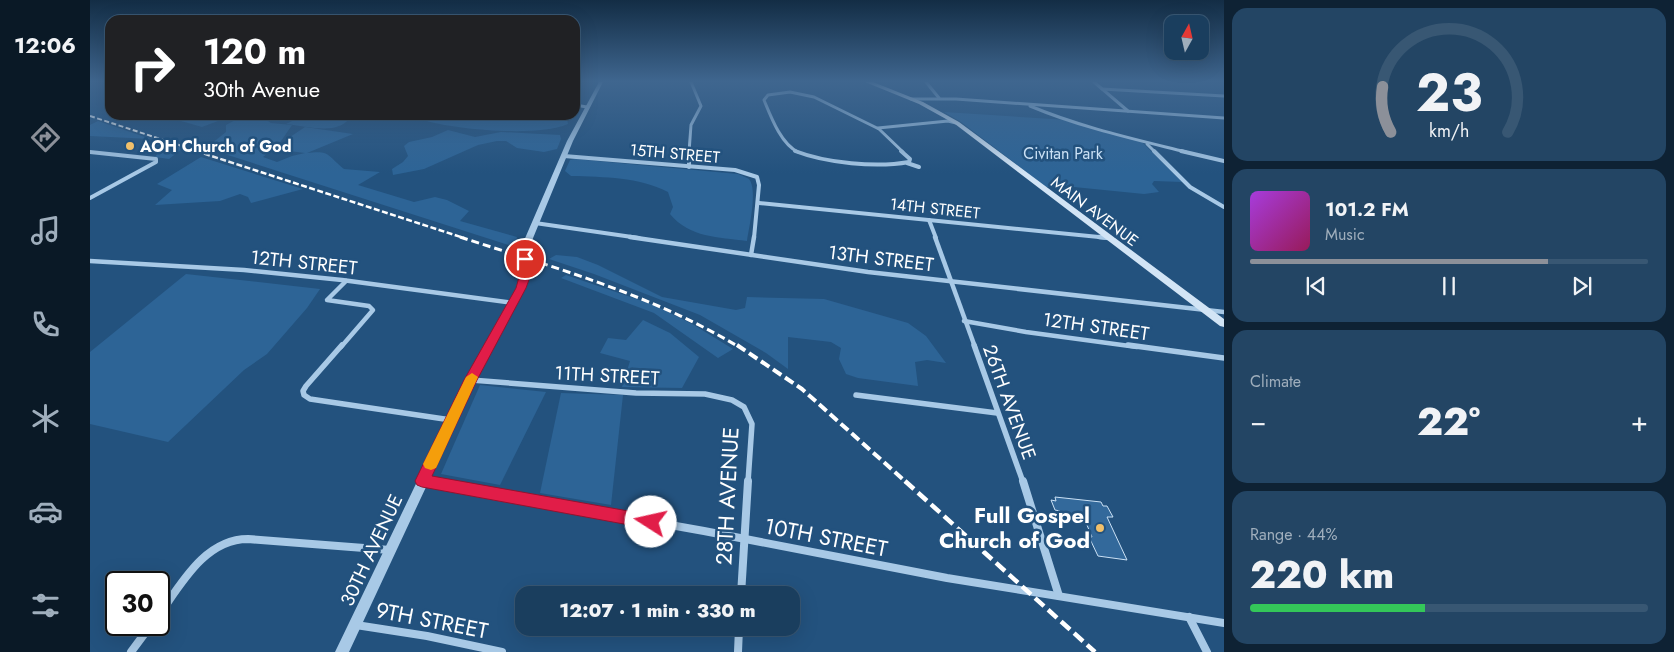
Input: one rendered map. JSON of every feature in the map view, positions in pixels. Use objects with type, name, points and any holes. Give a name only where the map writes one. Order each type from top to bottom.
[{"type":"main road","name":"MAIN AVENUE","points":[[940,112],[957,123],[1224,324]]},
{"type":"street","name":"30TH AVENUE","points":[[342,652],[471,380],[521,288],[524,277],[526,248],[535,223],[584,112]]},
{"type":"street","points":[[689,167],[691,125],[698,112]]},
{"type":"street","points":[[771,112],[788,145],[795,150],[824,158],[885,164],[907,162],[919,166]]},
{"type":"street","points":[[847,112],[882,131],[910,159],[907,162]]},
{"type":"street","points":[[1045,112],[1144,142],[1224,161]]},
{"type":"street","points":[[1148,112],[1224,118]]},
{"type":"street","points":[[878,128],[948,121],[957,123]]},
{"type":"street","points":[[882,131],[957,123]]},
{"type":"street","points":[[1144,142],[1190,188],[1224,207]]},
{"type":"street","points":[[90,152],[156,159],[156,162],[152,165],[90,198]]},
{"type":"street","name":"15TH STREET","points":[[564,156],[735,170],[752,174],[757,178],[759,185],[759,203]]},
{"type":"street","points":[[90,192],[99,193]]},
{"type":"street","points":[[751,255],[759,203]]},
{"type":"street","name":"14TH STREET","points":[[759,203],[1109,238]]},
{"type":"street","name":"26TH AVENUE","points":[[929,220],[1023,481],[1059,596]]},
{"type":"street","name":"13TH STREET","points":[[535,223],[952,282],[1224,312]]},
{"type":"street","name":"12TH STREET","points":[[90,261],[244,270],[346,281],[513,303]]},
{"type":"street","points":[[346,281],[327,300],[369,306],[373,310],[306,386],[303,391],[304,395],[310,399],[452,420]]},
{"type":"street","name":"12TH STREET","points":[[964,321],[1026,332],[1224,358]]},
{"type":"street","name":"11TH STREET","points":[[471,380],[571,389],[704,394],[729,398],[740,404]]},
{"type":"street","points":[[856,395],[997,413]]},
{"type":"street","name":"28TH AVENUE","points":[[740,404],[749,412],[752,424],[742,586]]},
{"type":"street","name":"10TH STREET","points":[[422,481],[745,539],[860,562],[1224,623]]},
{"type":"street","points":[[170,601],[195,568],[212,552],[231,540],[248,538],[390,550]]},
{"type":"street","points":[[1189,617],[1207,652]]},
{"type":"street","name":"9TH STREET","points":[[356,624],[427,636],[502,652]]},
{"type":"street","points":[[131,652],[143,636]]},
{"type":"street","points":[[738,652],[739,636]]},
{"type":"green space","name":"Civitan Park","points":[[945,112],[1068,120],[1142,142],[1182,182],[1154,181],[1152,184],[1159,192],[1144,194],[1064,186],[1046,187],[961,122]]},
{"type":"green space","points":[[178,120],[221,120],[202,127]]},
{"type":"green space","points":[[235,120],[266,120],[271,123],[292,125],[279,144],[263,157],[277,162],[305,153],[289,151],[285,147],[287,139],[305,127],[353,134],[307,153],[324,153],[344,169],[380,172],[358,185],[414,202],[435,197],[447,200],[469,211],[460,221],[517,237],[515,247],[206,148],[226,132],[226,125]]},
{"type":"green space","points":[[294,120],[348,120],[339,126],[331,128],[313,128],[286,124]]},
{"type":"green space","points":[[567,120],[568,124],[538,130],[498,131],[458,127],[427,121]]},
{"type":"green space","points":[[98,121],[151,139],[90,136],[90,125]]},
{"type":"green space","points":[[448,130],[475,137],[501,132],[560,135],[561,139],[557,149],[544,152],[517,148],[506,141],[478,145],[424,169],[393,175],[392,169],[403,162],[408,156],[404,146],[409,142],[432,137]]},
{"type":"green space","points":[[157,141],[183,148],[169,159],[155,157],[161,149],[154,142]]},
{"type":"green space","points":[[201,157],[303,189],[251,203],[248,197],[240,194],[220,201],[155,205],[172,190],[157,184]]},
{"type":"green space","points":[[570,160],[738,174],[747,178],[752,184],[753,200],[747,241],[705,235],[686,228],[670,214],[673,207],[668,192],[657,187],[621,179],[571,176],[565,171]]},
{"type":"green space","points":[[556,255],[577,257],[598,265],[662,297],[736,310],[745,308],[747,297],[824,299],[908,323],[926,336],[946,363],[927,360],[915,362],[918,386],[858,378],[846,374],[839,359],[841,348],[831,342],[788,337],[788,369],[766,353],[700,315],[594,274],[549,259]]},
{"type":"green space","points":[[186,274],[320,289],[307,308],[267,354],[244,370],[168,442],[90,424],[90,352]]},
{"type":"green space","points":[[566,275],[654,305],[694,325],[733,349],[718,358],[654,313],[561,278]]},
{"type":"green space","points":[[643,320],[670,333],[699,357],[682,388],[622,387],[630,361],[600,353],[608,338],[626,340]]},
{"type":"green space","points":[[480,385],[546,392],[500,485],[441,474]]},
{"type":"green space","points":[[561,393],[623,395],[611,505],[540,493]]},
{"type":"building","name":"Full Gospel Church of God","points":[[1055,497],[1101,502],[1103,506],[1107,506],[1113,517],[1107,517],[1127,560],[1098,556],[1089,537],[1092,537],[1084,518],[1062,515],[1060,511],[1055,510],[1051,500],[1056,501]]},
{"type":"railway","points":[[90,116],[200,152]]},
{"type":"railway","points":[[196,151],[464,238]]},
{"type":"railway","points":[[460,237],[603,284],[672,312],[739,347]]},
{"type":"railway","points":[[737,345],[802,389],[906,482]]},
{"type":"railway","points":[[905,481],[1095,652]]},
{"type":"slow traffic","points":[[431,464],[472,377]]},
{"type":"place","name":"AOH Church of God","points":[[130,146]]},
{"type":"place","name":"Full Gospel Church of God","points":[[1100,528]]},
{"type":"route","points":[[525,259],[521,288],[484,354],[422,481],[651,522]]}]
